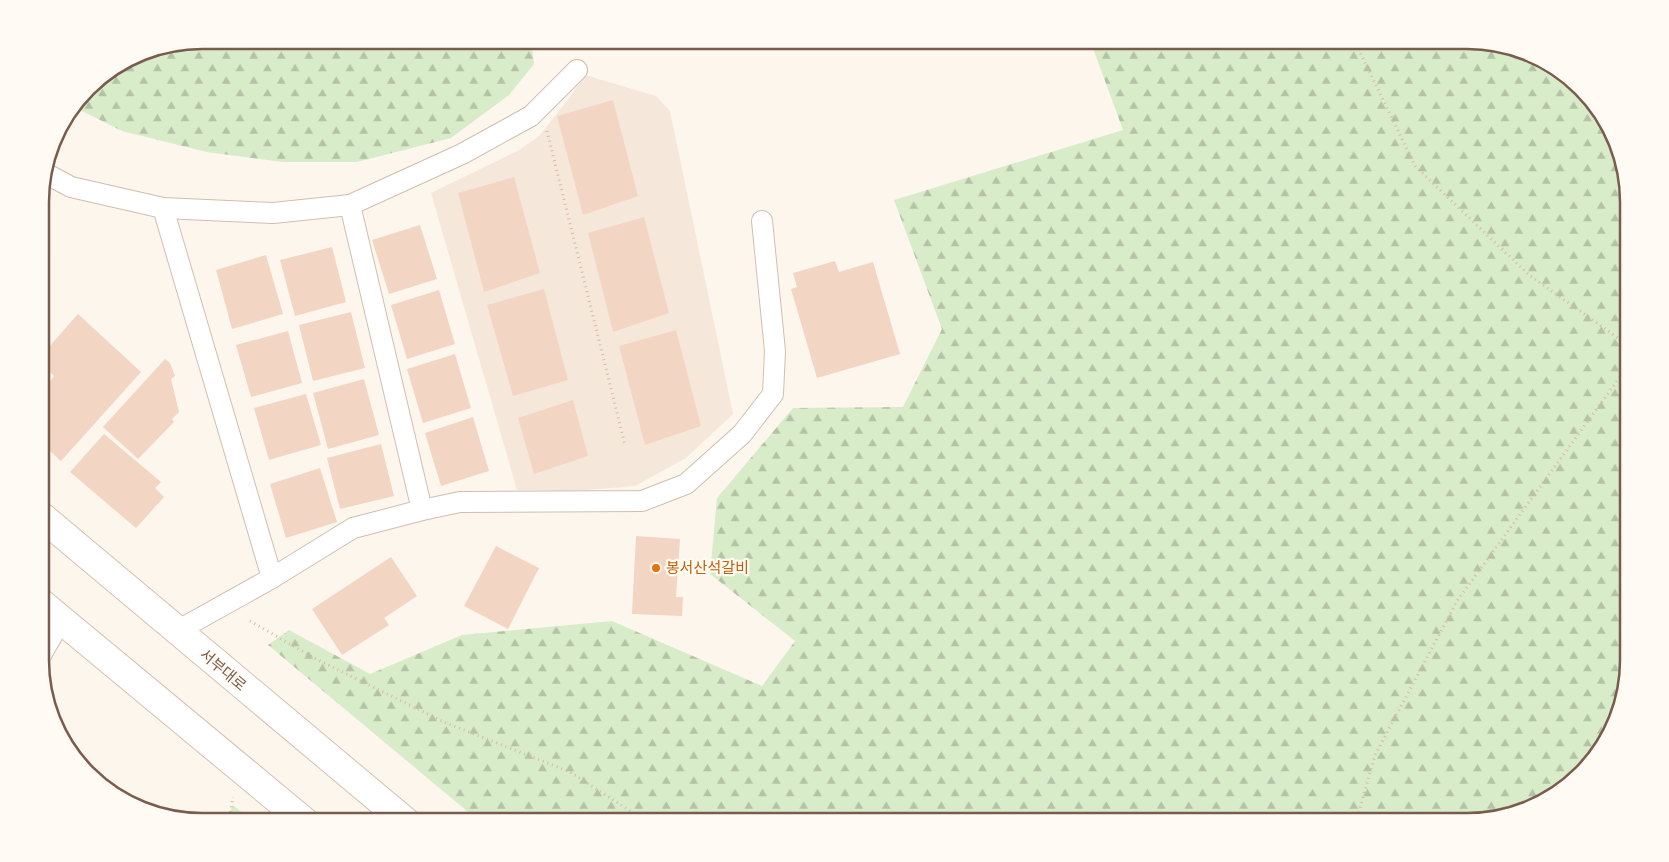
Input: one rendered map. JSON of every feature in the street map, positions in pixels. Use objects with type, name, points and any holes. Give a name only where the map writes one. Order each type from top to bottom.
[{"type":"main road","name":"서부대로","points":[[49,523],[395,813]]},
{"type":"main road","points":[[51,612],[294,813]]},
{"type":"street","points":[[51,176],[71,187],[163,208],[273,213],[350,205],[462,154],[531,116],[577,70]]},
{"type":"street","points":[[350,205],[422,510]]},
{"type":"street","points":[[163,208],[272,578]]},
{"type":"street","points":[[177,631],[272,578],[353,528],[460,502],[642,501],[686,484],[742,434],[773,394],[775,351],[762,221]]},
{"type":"path","points":[[1358,49],[1415,166],[1529,275],[1620,339]]},
{"type":"path","points":[[546,131],[625,445]]},
{"type":"path","points":[[1359,813],[1375,755],[1457,601],[1620,377]]},
{"type":"path","points":[[250,621],[316,659],[444,722],[570,772],[632,813]]},
{"type":"path","points":[[230,813],[233,797]]},
{"type":"shaded area","points":[[585,75],[656,96],[670,111],[733,414],[686,458],[635,486],[575,491],[517,490],[431,193],[519,150],[539,136]]},
{"type":"green space","points":[[532,49],[534,64],[509,95],[451,138],[357,162],[283,162],[207,152],[122,131],[80,110],[101,87],[125,69],[143,60],[182,50]]},
{"type":"green space","points":[[1093,49],[1477,49],[1516,57],[1544,69],[1575,94],[1600,125],[1609,143],[1615,162],[1620,202],[1619,680],[1609,719],[1594,745],[1568,775],[1552,787],[1516,805],[1477,813],[469,813],[268,645],[289,630],[370,674],[462,635],[612,621],[762,686],[795,641],[710,574],[717,498],[793,408],[903,407],[942,329],[894,200],[1123,130]]},
{"type":"green space","points":[[233,805],[242,813],[229,813]]},
{"type":"building","points":[[613,100],[638,196],[583,215],[557,116]]},
{"type":"building","points":[[514,177],[540,273],[484,292],[458,193]]},
{"type":"building","points":[[644,217],[669,313],[613,332],[588,233]]},
{"type":"building","points":[[420,225],[437,279],[389,294],[372,240]]},
{"type":"building","points":[[332,247],[346,302],[295,316],[280,260]]},
{"type":"building","points":[[266,255],[283,314],[232,329],[216,270]]},
{"type":"building","points":[[835,261],[839,272],[873,262],[900,354],[817,378],[791,289],[797,287],[793,273]]},
{"type":"building","points":[[544,289],[568,380],[513,396],[487,305]]},
{"type":"building","points":[[439,290],[455,344],[407,359],[391,305]]},
{"type":"building","points":[[351,312],[365,368],[313,381],[299,325]]},
{"type":"building","points":[[78,314],[141,372],[61,461],[49,450],[49,382],[54,376],[49,372],[49,347]]},
{"type":"building","points":[[676,330],[701,426],[645,445],[619,346]]},
{"type":"building","points":[[288,331],[302,383],[251,397],[236,345]]},
{"type":"building","points":[[455,354],[471,408],[423,423],[407,369]]},
{"type":"building","points":[[165,359],[170,363],[175,376],[171,379],[179,412],[172,419],[174,422],[138,459],[103,427]]},
{"type":"building","points":[[364,379],[379,435],[328,449],[313,393]]},
{"type":"building","points":[[306,394],[321,445],[269,460],[254,408]]},
{"type":"building","points":[[573,400],[588,456],[534,474],[518,418]]},
{"type":"building","points":[[473,417],[489,471],[441,486],[425,433]]},
{"type":"building","points":[[104,434],[161,482],[155,488],[164,497],[136,528],[70,472]]},
{"type":"building","points":[[381,444],[394,496],[340,509],[327,458]]},
{"type":"building","points":[[320,468],[337,522],[286,538],[270,484]]},
{"type":"building","name":"봉서산석갈비","points":[[636,536],[680,539],[676,597],[683,597],[682,616],[632,614]]},
{"type":"building","points":[[496,546],[539,568],[508,629],[464,606]]},
{"type":"building","points":[[391,557],[417,596],[384,618],[389,625],[342,655],[312,609]]},
{"type":"place","name":"봉서산석갈비","points":[[656,568]]}]
